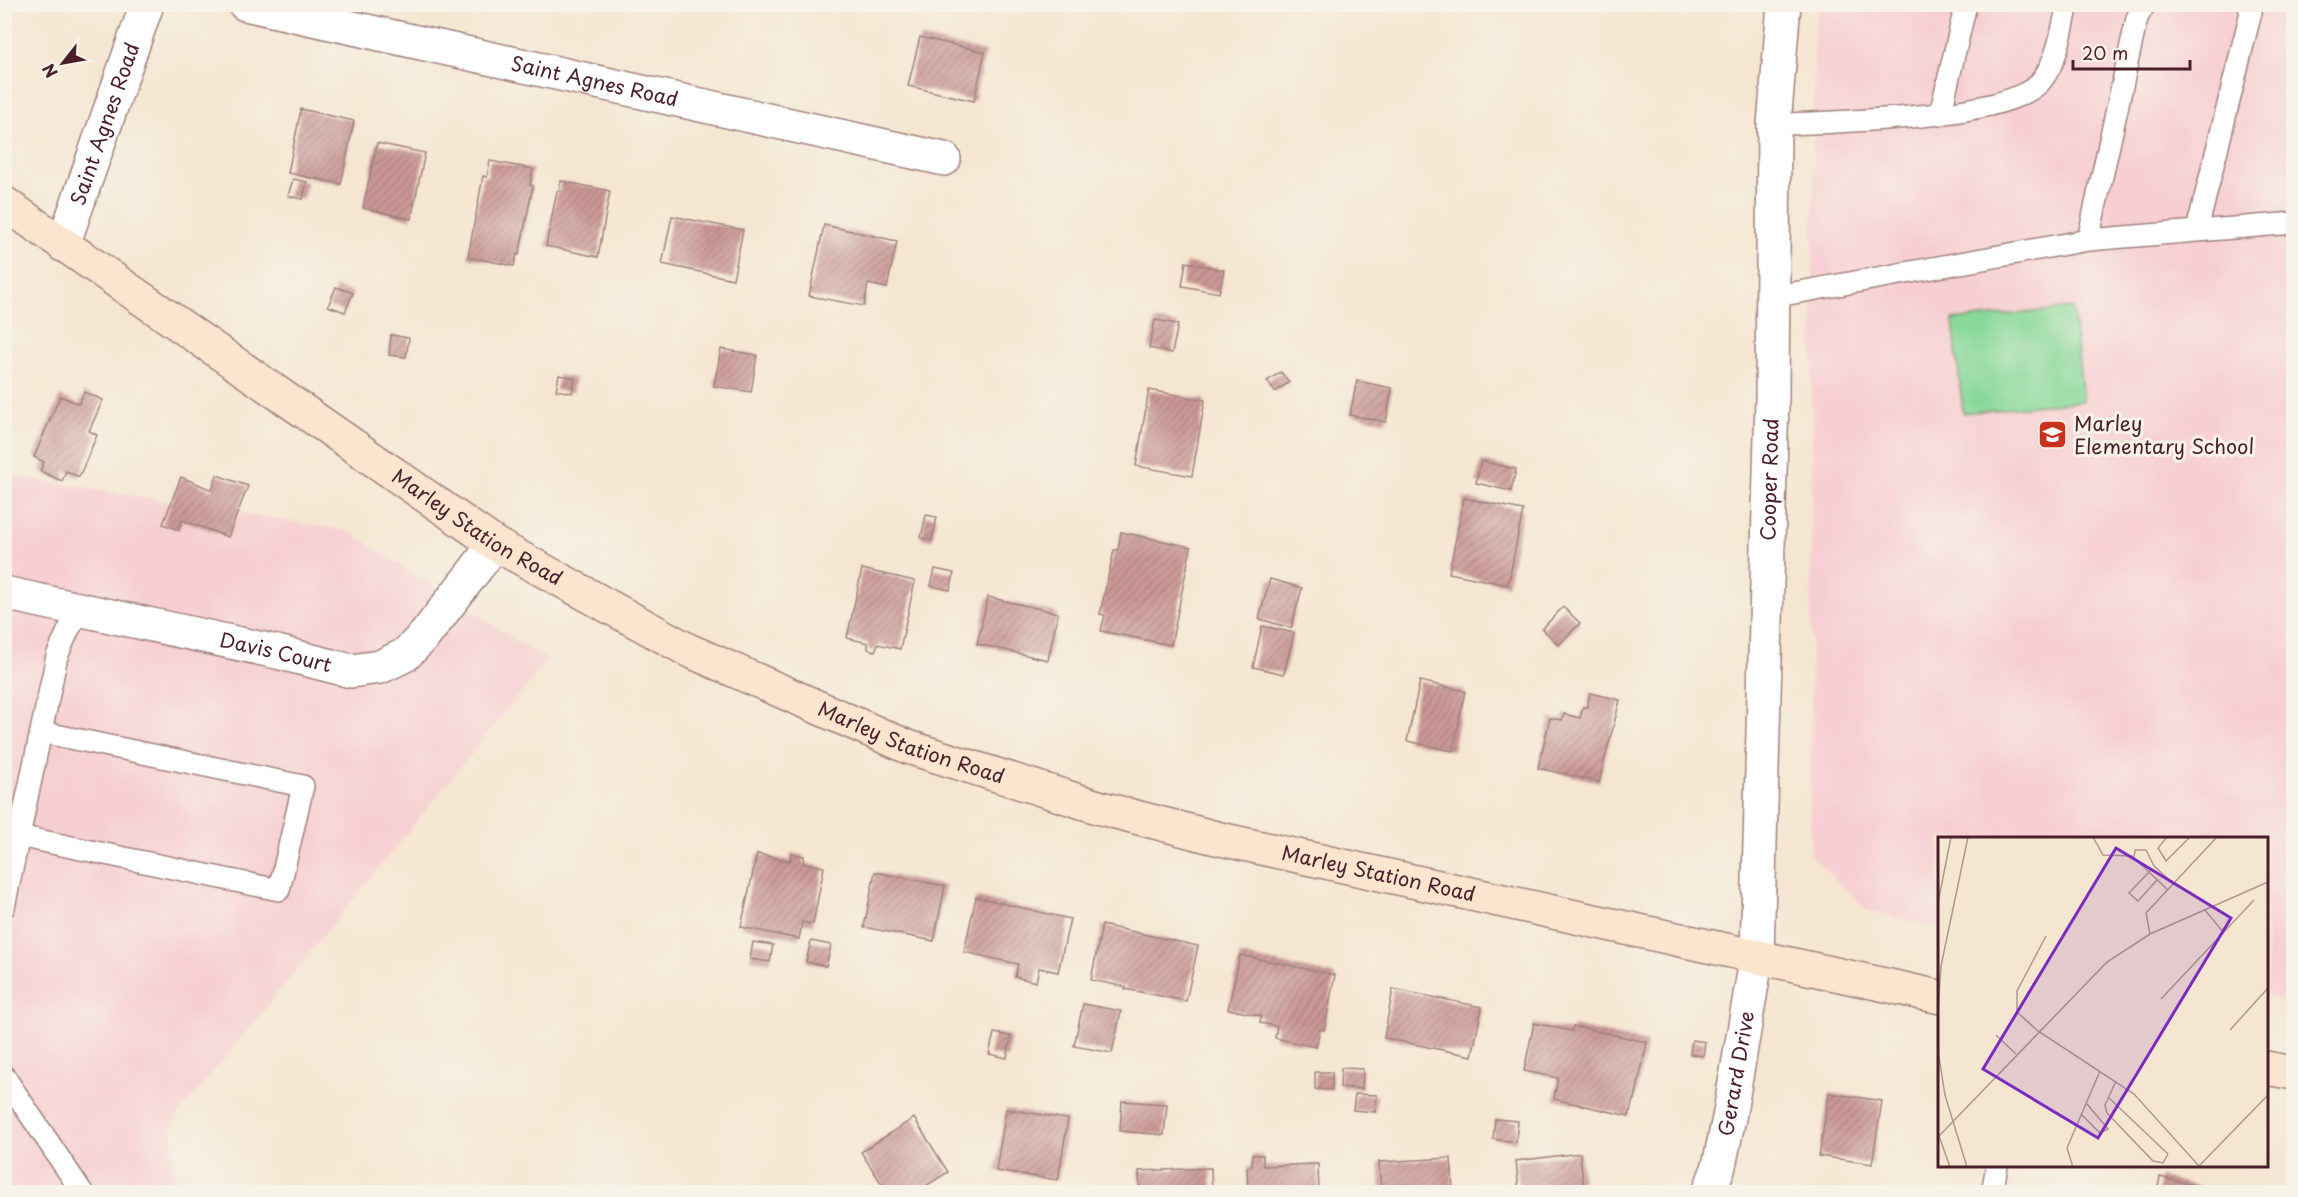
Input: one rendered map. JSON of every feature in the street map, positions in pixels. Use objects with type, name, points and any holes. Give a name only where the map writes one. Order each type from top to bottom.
[{"type":"main road","name":"Marley Station Road","points":[[4,203],[495,544],[688,650],[919,750],[1101,808],[1216,838],[1938,996]]},
{"type":"main road","points":[[2268,1068],[2294,1073]]},
{"type":"street","name":"Saint Agnes Road","points":[[63,245],[147,4]]},
{"type":"street","name":"Saint Agnes Road","points":[[245,4],[944,159]]},
{"type":"street","name":"Cooper Road","points":[[1756,955],[1772,398],[1774,124],[1784,4]]},
{"type":"street","name":"Davis Court","points":[[4,593],[277,652],[351,672],[380,666],[405,655],[425,635],[495,544]]},
{"type":"street","name":"Gerard Drive","points":[[1709,1192],[1719,1166],[1729,1118],[1756,955]]},
{"type":"lane","points":[[1940,115],[1966,4]]},
{"type":"lane","points":[[1774,124],[1940,115],[2012,99],[2040,82],[2058,49],[2068,4]]},
{"type":"lane","points":[[2088,240],[2137,18],[2145,4]]},
{"type":"lane","points":[[2197,230],[2251,12],[2248,4]]},
{"type":"lane","points":[[1772,297],[2088,240],[2294,223]]},
{"type":"lane","points":[[4,907],[12,834],[41,732],[57,657],[81,609]]},
{"type":"lane","points":[[12,834],[279,890],[303,786],[41,732]]},
{"type":"lane","points":[[4,1076],[82,1192]]},
{"type":"lane","points":[[1992,1192],[1997,1167]]},
{"type":"shaded area","name":"Marley Elementary School","points":[[1819,5],[2293,5],[2293,1003],[2268,997],[2268,837],[1938,837],[1938,929],[1868,911],[1810,855],[1814,32]]},
{"type":"shaded area","points":[[4,475],[348,531],[547,660],[172,1123],[173,1192],[5,1192]]},
{"type":"green space","points":[[2073,308],[2083,401],[1963,413],[1953,320]]},
{"type":"building","points":[[920,37],[985,52],[974,101],[908,86]]},
{"type":"building","points":[[301,109],[354,121],[341,184],[288,173]]},
{"type":"building","points":[[377,143],[425,153],[411,219],[363,208]]},
{"type":"building","points":[[490,161],[533,169],[530,185],[533,186],[519,255],[517,254],[514,266],[468,257],[483,176],[487,177]]},
{"type":"building","points":[[293,179],[307,182],[303,199],[288,196]]},
{"type":"building","points":[[561,181],[610,191],[598,257],[546,246]]},
{"type":"building","points":[[672,216],[743,230],[733,279],[662,264]]},
{"type":"building","points":[[824,225],[897,241],[887,288],[868,284],[864,306],[809,296]]},
{"type":"building","points":[[1186,262],[1224,270],[1219,293],[1182,286]]},
{"type":"building","points":[[336,287],[353,293],[345,312],[328,306]]},
{"type":"building","points":[[1155,320],[1178,324],[1172,353],[1149,348]]},
{"type":"building","points":[[391,335],[409,338],[406,357],[389,355]]},
{"type":"building","points":[[721,349],[757,355],[751,392],[714,386]]},
{"type":"building","points":[[1281,372],[1289,382],[1275,392],[1267,381]]},
{"type":"building","points":[[559,375],[575,378],[572,393],[556,390]]},
{"type":"building","points":[[1357,381],[1392,388],[1386,422],[1350,415]]},
{"type":"building","points":[[1149,390],[1205,400],[1192,476],[1136,466]]},
{"type":"building","points":[[84,392],[103,400],[89,431],[97,435],[79,477],[66,471],[62,481],[40,471],[44,462],[34,457],[60,396],[79,404]]},
{"type":"building","points":[[1481,461],[1516,469],[1511,491],[1476,483]]},
{"type":"building","points":[[217,475],[248,486],[228,537],[182,520],[179,530],[163,524],[181,477],[212,490]]},
{"type":"building","points":[[1464,498],[1523,510],[1508,585],[1449,573]]},
{"type":"building","points":[[926,515],[937,517],[932,540],[921,538]]},
{"type":"building","points":[[1121,532],[1191,547],[1171,645],[1101,631],[1105,615],[1100,614],[1114,550],[1118,550]]},
{"type":"building","points":[[862,569],[915,581],[900,649],[878,644],[875,651],[868,649],[868,643],[847,638]]},
{"type":"building","points":[[935,569],[954,573],[950,590],[931,586]]},
{"type":"building","points":[[1270,579],[1302,588],[1291,628],[1259,619]]},
{"type":"building","points":[[988,597],[1058,613],[1048,660],[977,644]]},
{"type":"building","points":[[1563,607],[1580,623],[1559,645],[1542,629]]},
{"type":"building","points":[[1262,626],[1294,633],[1284,674],[1253,667]]},
{"type":"building","points":[[1420,681],[1465,691],[1453,751],[1407,741]]},
{"type":"building","points":[[1590,693],[1620,700],[1599,782],[1538,768],[1550,718],[1562,720],[1564,714],[1580,718],[1583,707],[1587,707]]},
{"type":"building","points":[[791,853],[804,856],[803,863],[824,867],[813,924],[802,922],[799,939],[741,927],[757,854],[790,861]]},
{"type":"building","points":[[875,872],[945,886],[934,941],[864,927]]},
{"type":"building","points":[[976,897],[1070,919],[1058,972],[1039,968],[1036,982],[1015,977],[1018,964],[964,952]]},
{"type":"building","points":[[1102,925],[1198,946],[1186,1001],[1091,980]]},
{"type":"building","points":[[811,941],[831,945],[826,966],[806,962]]},
{"type":"building","points":[[753,942],[773,945],[770,962],[750,959]]},
{"type":"building","points":[[1240,955],[1335,975],[1324,1030],[1320,1029],[1316,1047],[1275,1038],[1277,1026],[1260,1023],[1261,1016],[1228,1009]]},
{"type":"building","points":[[1393,989],[1482,1007],[1472,1056],[1384,1038]]},
{"type":"building","points":[[1083,1004],[1121,1011],[1112,1053],[1074,1046]]},
{"type":"building","points":[[1534,1023],[1572,1031],[1573,1026],[1647,1042],[1635,1100],[1633,1099],[1629,1116],[1554,1099],[1558,1078],[1524,1071]]},
{"type":"building","points":[[994,1033],[1011,1036],[1007,1058],[989,1054]]},
{"type":"building","points":[[1692,1040],[1705,1042],[1703,1056],[1690,1054]]},
{"type":"building","points":[[1341,1068],[1363,1069],[1362,1089],[1340,1087]]},
{"type":"building","points":[[1315,1072],[1332,1072],[1332,1090],[1315,1089]]},
{"type":"building","points":[[1829,1093],[1882,1101],[1872,1164],[1819,1156]]},
{"type":"building","points":[[1355,1094],[1377,1095],[1375,1112],[1353,1110]]},
{"type":"building","points":[[1122,1101],[1167,1104],[1164,1135],[1120,1131]]},
{"type":"building","points":[[1006,1109],[1068,1119],[1058,1180],[996,1171]]},
{"type":"building","points":[[914,1118],[948,1172],[916,1192],[887,1192],[861,1152]]},
{"type":"building","points":[[1495,1119],[1518,1121],[1516,1142],[1493,1139]]},
{"type":"building","points":[[1580,1153],[1584,1192],[1519,1192],[1516,1161]]},
{"type":"building","points":[[1252,1155],[1263,1155],[1263,1166],[1318,1164],[1319,1192],[1248,1192],[1247,1167],[1252,1166]]},
{"type":"building","points":[[1451,1158],[1453,1192],[1381,1192],[1379,1162]]},
{"type":"building","points":[[1211,1168],[1212,1192],[1140,1192],[1139,1171]]},
{"type":"building","points":[[2160,1177],[2215,1190],[2214,1192],[2157,1192]]},
{"type":"place","name":"Marley Elementary School","points":[[2053,435]]}]
